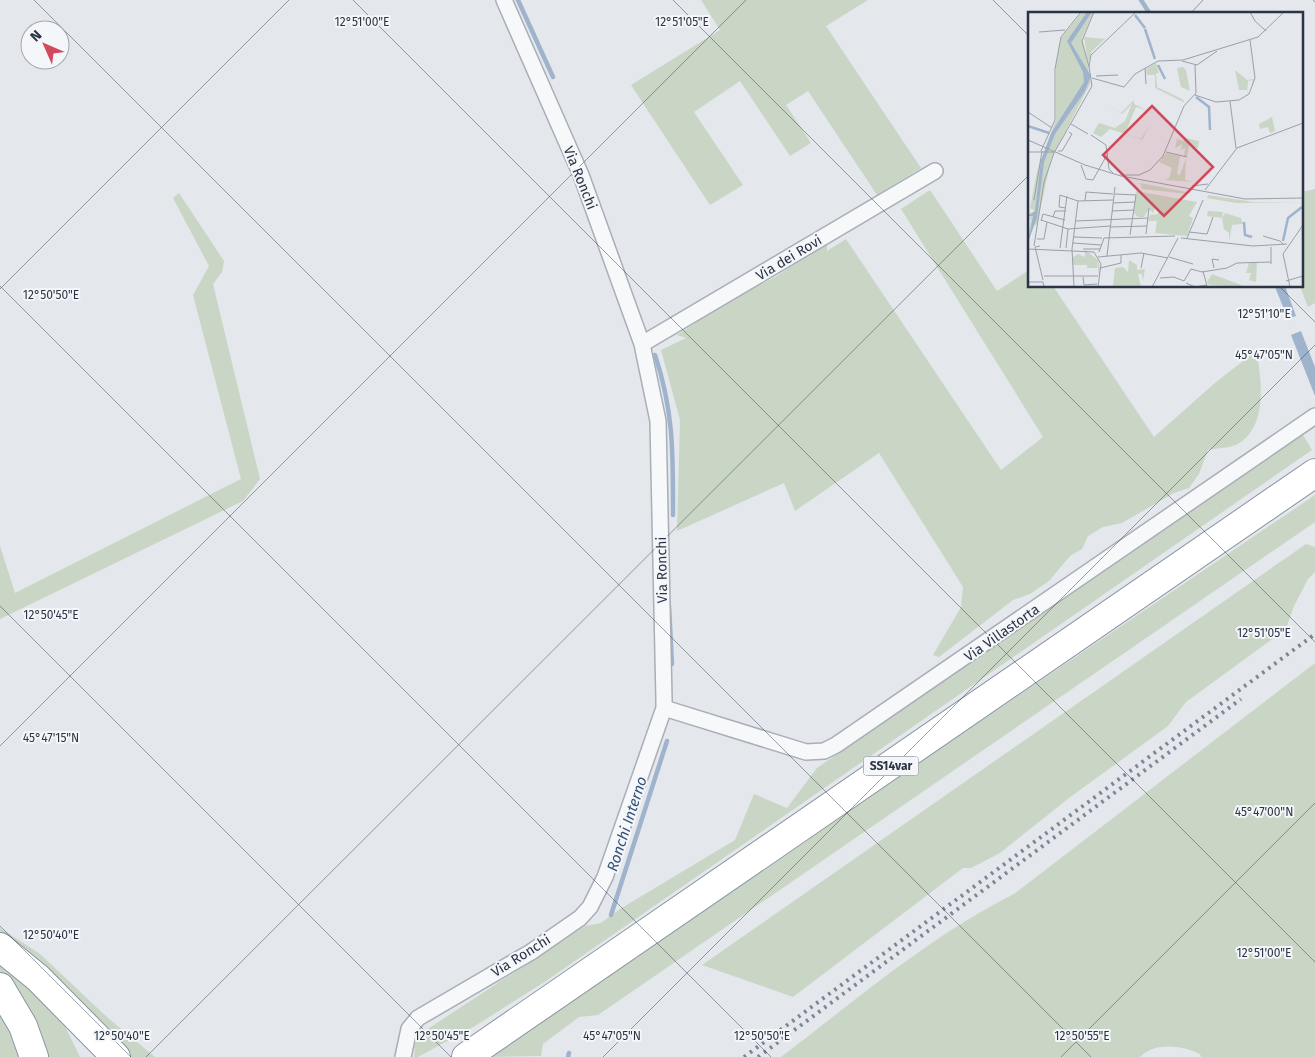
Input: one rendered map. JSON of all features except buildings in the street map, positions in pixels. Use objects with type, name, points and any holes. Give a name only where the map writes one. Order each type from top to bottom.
[{"type":"highway","name":"SS14var","points":[[466,1057],[1315,474]]},
{"type":"highway","points":[[0,948],[38,978],[116,1057]]},
{"type":"highway","points":[[38,978],[72,1024],[89,1057]]},
{"type":"highway","points":[[0,986],[23,1026],[34,1057]]},
{"type":"street","name":"Via Ronchi","points":[[403,1057],[410,1029],[418,1018],[531,952],[580,918],[590,907],[605,877],[664,708],[658,421],[642,344],[581,175],[504,0]]},
{"type":"street","name":"Via dei Rovi","points":[[642,344],[935,171]]},
{"type":"street","name":"Via Villastorta","points":[[664,708],[806,752],[824,751],[836,745],[1314,417]]},
{"type":"green space","points":[[701,0],[868,0],[826,26],[921,168],[877,195],[808,91],[786,105],[811,143],[790,156],[740,81],[694,112],[743,185],[710,205],[631,85],[720,30]]},
{"type":"green space","points":[[1315,189],[1315,303],[1308,307],[1301,288],[1302,192]]},
{"type":"green space","points":[[930,190],[997,291],[1028,271],[1028,288],[1054,288],[1154,437],[1216,382],[1256,351],[1260,375],[1261,388],[1258,414],[1248,436],[1238,444],[1208,450],[1199,474],[1189,488],[1174,493],[1122,523],[1103,527],[1088,536],[1082,549],[1070,556],[1049,581],[1030,594],[1013,600],[939,657],[933,655],[961,607],[963,587],[879,453],[795,511],[784,483],[677,531],[680,420],[661,350],[686,338],[677,335],[729,301],[775,277],[827,243],[827,251],[846,239],[1001,470],[1043,437],[901,209]]},
{"type":"green space","points":[[179,193],[224,261],[222,272],[213,284],[260,479],[243,501],[0,619],[0,546],[15,593],[241,479],[193,295],[209,266],[173,198]]},
{"type":"green space","points":[[1302,433],[1312,450],[546,981],[475,1026],[418,1057],[414,1057],[415,1044],[420,1034],[585,926],[601,923],[620,909],[735,840],[754,794],[787,808],[817,768]]},
{"type":"green space","points":[[1315,495],[1315,522],[598,1015],[579,1017],[543,1044],[541,1056],[484,1057]]},
{"type":"green space","points":[[1306,544],[1315,547],[1315,572],[1308,579],[1294,606],[1286,629],[1186,702],[1168,726],[1069,798],[1000,853],[971,868],[963,868],[793,997],[702,965]]},
{"type":"green space","points":[[1315,663],[1315,1057],[1201,1057],[1200,1054],[1193,1051],[1168,1046],[1153,1049],[1140,1057],[781,1057],[923,949],[953,929],[1014,894]]},
{"type":"green space","points":[[0,928],[40,954],[108,1018],[155,1057],[129,1057],[0,937]]},
{"type":"green space","points":[[0,958],[61,1018],[80,1057],[39,1057],[0,978]]},
{"type":"green space","points":[[0,1002],[25,1057],[0,1057]]},
{"type":"water","points":[[1278,288],[1286,288],[1296,316],[1290,318]]},
{"type":"water","points":[[1301,331],[1315,367],[1315,396],[1291,335]]},
{"type":"waterway","name":"Ronchi Interno","points":[[518,0],[553,77]]},
{"type":"waterway","points":[[1141,0],[1149,12]]},
{"type":"waterway","points":[[1278,288],[1290,318]]},
{"type":"waterway","name":"Ronchi Interno","points":[[655,355],[669,415],[673,515]]},
{"type":"waterway","name":"Ronchi Interno","points":[[669,606],[672,664]]},
{"type":"waterway","name":"Ronchi Interno","points":[[611,915],[667,741]]},
{"type":"waterway","name":"Ronchi Interno","points":[[568,1057],[569,1053]]},
{"type":"railway","points":[[744,1057],[1315,634]]},
{"type":"railway","points":[[758,1057],[1241,699]]}]
